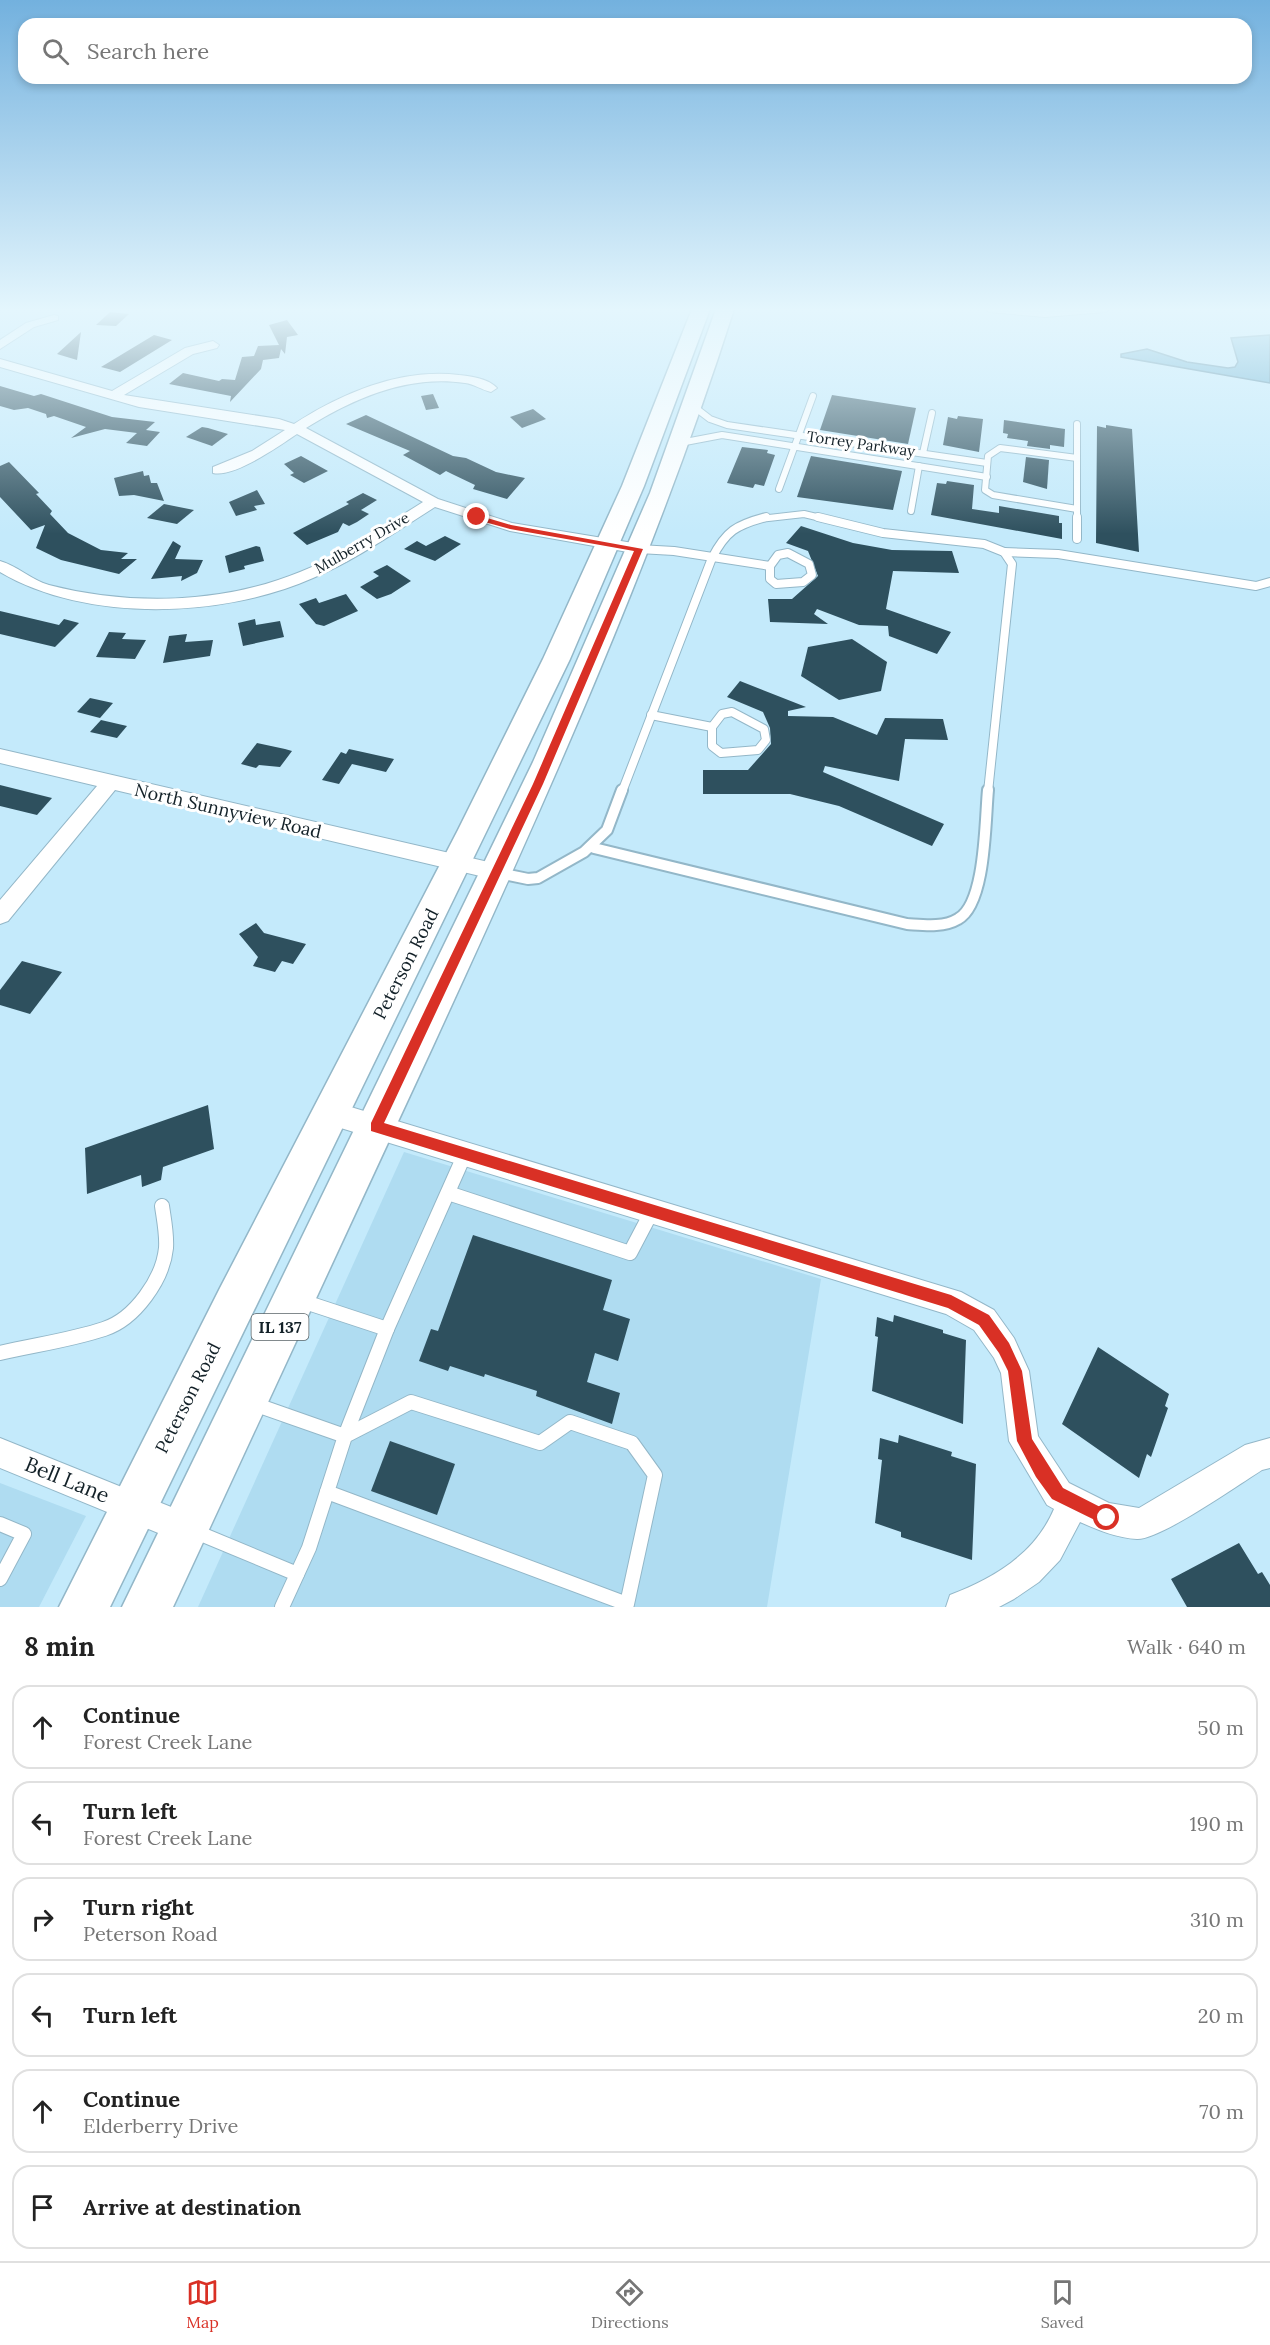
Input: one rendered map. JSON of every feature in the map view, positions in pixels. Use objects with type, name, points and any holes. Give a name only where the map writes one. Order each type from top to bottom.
[{"type":"main road","name":"Peterson Road","points":[[84,1607],[457,865],[608,544],[674,384]]},
{"type":"main road","name":"IL 137","points":[[147,1607],[497,872],[639,549],[700,384]]},
{"type":"street","name":"Mulberry Drive","points":[[0,566],[33,584],[74,594],[144,605],[191,603],[235,596],[303,576],[335,562],[433,502],[314,436],[296,430],[256,418],[139,403],[72,384]]},
{"type":"street","points":[[113,396],[133,384]]},
{"type":"street","points":[[218,470],[247,461],[350,398],[402,384]]},
{"type":"street","points":[[477,384],[491,388]]},
{"type":"street","points":[[433,502],[510,527],[639,549]]},
{"type":"street","name":"North Sunnyview Road","points":[[0,756],[457,865],[497,872]]},
{"type":"street","points":[[0,915],[110,783]]},
{"type":"street","points":[[331,1113],[951,1302],[984,1320],[1004,1348],[1015,1371],[1024,1441],[1058,1494],[1107,1518],[1139,1524],[1164,1513],[1256,1456],[1270,1453]]},
{"type":"street","name":"Bell Lane","points":[[0,1453],[185,1528]]},
{"type":"street","points":[[962,1607],[989,1596],[1024,1573],[1057,1537],[1072,1502]]},
{"type":"lane","points":[[798,435],[813,396]]},
{"type":"lane","name":"Torrey Parkway","points":[[693,406],[710,419],[727,425],[987,462]]},
{"type":"lane","name":"Torrey Parkway","points":[[923,453],[932,413]]},
{"type":"lane","points":[[1077,424],[1077,539]]},
{"type":"lane","name":"Torrey Parkway","points":[[680,443],[712,435],[987,477]]},
{"type":"lane","name":"Torrey Parkway","points":[[779,489],[798,435]]},
{"type":"lane","points":[[1077,458],[1000,448],[988,456],[986,490],[993,495],[1077,509]]},
{"type":"lane","name":"Torrey Parkway","points":[[911,511],[919,466]]},
{"type":"lane","points":[[497,872],[528,879],[538,878],[594,848],[608,830],[712,558],[723,537],[742,523],[768,516],[804,514],[883,532],[984,544],[1004,552],[1058,554],[1175,575],[1256,586],[1270,582]]},
{"type":"lane","points":[[639,549],[770,566]]},
{"type":"lane","points":[[594,848],[907,924],[934,926],[954,924],[966,915],[973,905],[980,871],[1012,564],[1004,552]]},
{"type":"lane","points":[[788,553],[809,564],[812,575],[803,582],[776,584],[770,579],[770,566],[778,555],[788,553]]},
{"type":"lane","points":[[732,712],[764,729],[766,740],[758,750],[721,753],[712,746],[712,727],[722,714],[732,712]]},
{"type":"lane","points":[[651,715],[712,727]]},
{"type":"lane","points":[[282,1607],[309,1548],[345,1436],[387,1329],[465,1154]]},
{"type":"lane","points":[[448,1193],[630,1253],[652,1211]]},
{"type":"lane","points":[[0,1353],[106,1329],[122,1322],[146,1294],[166,1250],[162,1206]]},
{"type":"lane","points":[[294,1299],[387,1329]]},
{"type":"lane","points":[[246,1401],[345,1436],[411,1402],[540,1443],[570,1422],[632,1443],[655,1475],[627,1604],[327,1492]]},
{"type":"lane","points":[[0,1524],[24,1534],[0,1579]]},
{"type":"lane","points":[[185,1528],[297,1574]]},
{"type":"shaded area","points":[[404,1152],[821,1279],[767,1607],[198,1607]]},
{"type":"shaded area","points":[[0,1483],[86,1516],[39,1607],[0,1607]]},
{"type":"building","points":[[169,384],[247,384],[230,402],[231,396]]},
{"type":"building","points":[[0,386],[34,396],[41,394],[112,417],[155,422],[146,430],[160,432],[147,446],[126,443],[137,433],[105,429],[71,438],[86,427],[54,416],[47,418],[46,414],[28,408],[14,410],[0,406]]},
{"type":"building","points":[[433,394],[439,408],[426,410],[421,396]]},
{"type":"building","points":[[832,395],[916,408],[908,444],[820,430]]},
{"type":"building","points":[[533,409],[546,419],[522,428],[510,417]]},
{"type":"building","points":[[366,415],[453,456],[466,458],[496,472],[525,478],[507,499],[473,489],[475,485],[446,471],[440,475],[403,455],[410,451],[346,424]]},
{"type":"building","points":[[958,416],[983,419],[979,452],[943,445],[948,417],[957,419]]},
{"type":"building","points":[[1004,420],[1065,429],[1064,447],[1050,445],[1050,449],[1027,446],[1028,441],[1007,438],[1008,434],[1003,433]]},
{"type":"building","points":[[1106,425],[1132,429],[1139,552],[1096,543],[1097,426],[1106,428]]},
{"type":"building","points":[[202,427],[228,434],[212,446],[186,437]]},
{"type":"building","points":[[742,447],[768,450],[767,453],[775,455],[764,486],[755,484],[753,488],[727,483]]},
{"type":"building","points":[[301,456],[328,471],[304,483],[290,475],[294,473],[284,464]]},
{"type":"building","points":[[811,456],[902,471],[893,510],[797,497]]},
{"type":"building","points":[[1026,457],[1049,460],[1047,489],[1023,482]]},
{"type":"building","points":[[9,462],[39,493],[36,494],[52,511],[50,514],[68,533],[101,550],[128,553],[121,559],[137,559],[119,574],[61,560],[36,548],[45,525],[31,530],[0,497],[0,466]]},
{"type":"building","points":[[143,471],[144,476],[149,475],[151,483],[157,483],[164,501],[134,495],[119,496],[114,478]]},
{"type":"building","points":[[947,481],[974,485],[972,509],[999,513],[999,506],[1059,516],[1059,523],[1062,523],[1062,539],[931,515],[937,483],[946,484]]},
{"type":"building","points":[[257,490],[265,504],[254,506],[257,510],[236,516],[229,502]]},
{"type":"building","points":[[363,493],[377,500],[361,510],[369,514],[357,522],[349,526],[343,523],[338,532],[307,545],[293,533],[349,504],[346,502]]},
{"type":"building","points":[[164,504],[194,510],[177,524],[147,518]]},
{"type":"building","points":[[801,526],[853,543],[892,550],[952,551],[959,573],[893,571],[886,609],[951,632],[937,654],[889,636],[888,626],[859,625],[817,609],[814,614],[828,624],[770,622],[768,599],[792,599],[818,576],[808,551],[786,543]]},
{"type":"building","points":[[445,536],[461,544],[435,561],[404,549],[417,541],[426,546]]},
{"type":"building","points":[[173,541],[181,546],[175,559],[203,560],[197,573],[181,581],[182,576],[151,579]]},
{"type":"building","points":[[256,546],[260,547],[264,561],[229,573],[225,556]]},
{"type":"building","points":[[387,565],[411,581],[391,594],[377,599],[360,587],[379,576],[373,572]]},
{"type":"building","points":[[346,594],[358,611],[324,626],[316,624],[299,604],[316,598],[319,603]]},
{"type":"building","points":[[0,611],[59,625],[64,619],[79,623],[55,647],[0,634]]},
{"type":"building","points":[[255,619],[256,625],[280,621],[284,637],[243,646],[238,623]]},
{"type":"building","points":[[109,632],[126,633],[122,639],[146,640],[135,659],[96,657]]},
{"type":"building","points":[[187,634],[185,642],[213,640],[210,656],[163,663],[169,636]]},
{"type":"building","points":[[852,639],[887,662],[881,691],[839,700],[801,676],[808,647]]},
{"type":"building","points":[[740,681],[806,707],[788,711],[788,716],[833,717],[877,735],[885,718],[943,719],[948,740],[905,739],[899,781],[825,766],[823,772],[944,824],[932,846],[839,806],[790,794],[703,794],[703,770],[748,770],[771,744],[770,728],[763,712],[727,697]]},
{"type":"building","points":[[90,698],[113,703],[100,718],[77,712]]},
{"type":"building","points":[[101,720],[127,726],[117,738],[90,732]]},
{"type":"building","points":[[257,743],[292,751],[280,767],[259,765],[256,768],[241,764]]},
{"type":"building","points":[[349,749],[394,759],[386,772],[352,764],[339,784],[322,780],[341,752],[346,754]]},
{"type":"building","points":[[0,785],[52,798],[37,815],[0,806]]},
{"type":"building","points":[[256,923],[264,933],[306,944],[293,964],[282,961],[275,972],[253,966],[258,957],[239,934]]},
{"type":"building","points":[[22,961],[62,972],[30,1014],[0,1005],[0,990]]},
{"type":"building","points":[[208,1105],[214,1149],[163,1167],[161,1180],[142,1187],[141,1175],[87,1194],[85,1148]]},
{"type":"building","points":[[473,1235],[612,1280],[603,1310],[630,1319],[618,1361],[595,1353],[587,1382],[620,1393],[612,1424],[536,1396],[537,1391],[485,1374],[484,1377],[450,1366],[448,1371],[419,1361],[431,1329],[438,1331]]},
{"type":"building","points":[[894,1315],[943,1330],[943,1333],[966,1340],[963,1424],[872,1391],[878,1337],[875,1336],[877,1317],[893,1322]]},
{"type":"building","points":[[1098,1347],[1169,1394],[1165,1406],[1168,1408],[1151,1457],[1147,1454],[1139,1478],[1062,1424]]},
{"type":"building","points":[[899,1435],[952,1452],[951,1456],[976,1464],[972,1560],[901,1537],[901,1532],[875,1523],[882,1460],[878,1459],[880,1438],[898,1443]]},
{"type":"building","points":[[390,1441],[455,1464],[437,1515],[371,1491]]},
{"type":"building","points":[[1239,1543],[1258,1574],[1262,1572],[1270,1585],[1270,1607],[1187,1607],[1171,1579]]},
{"type":"route","points":[[477,517],[510,527],[639,549],[538,784],[376,1127],[951,1302],[984,1320],[1004,1348],[1015,1371],[1024,1441],[1041,1471],[1058,1494],[1107,1518]]}]
